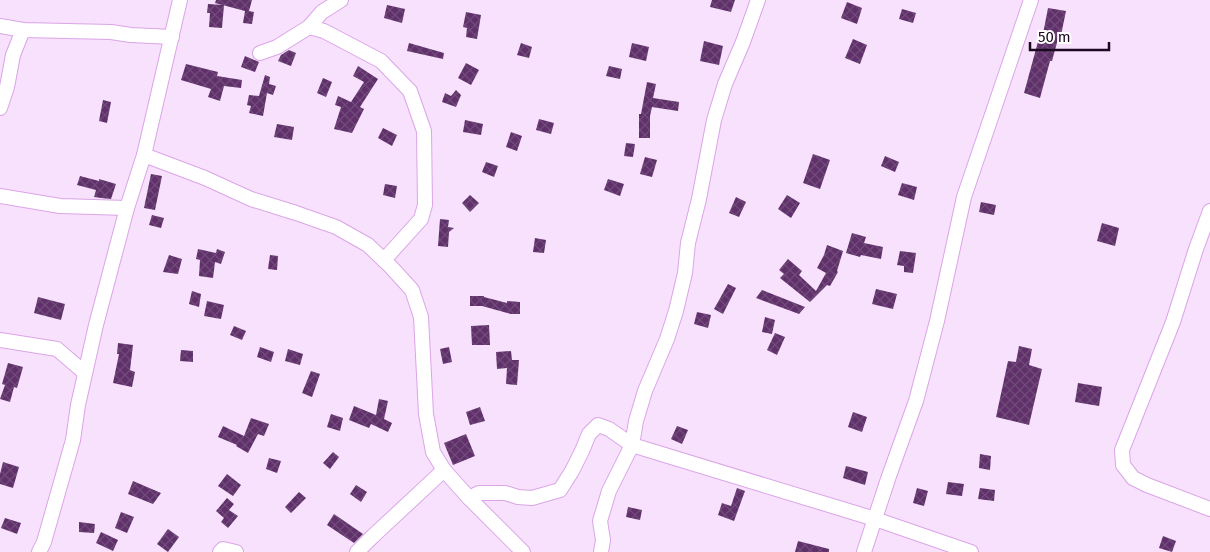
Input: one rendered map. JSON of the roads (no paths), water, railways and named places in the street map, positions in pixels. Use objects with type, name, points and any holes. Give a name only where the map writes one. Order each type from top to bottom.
[{"type":"street","points":[[39,552],[44,542],[73,440],[78,405],[96,325],[127,208],[144,155],[180,0]]},
{"type":"street","points":[[260,53],[277,47],[309,27],[322,12],[340,0]]},
{"type":"street","points":[[601,552],[603,540],[600,521],[609,491],[632,446],[636,421],[645,391],[667,339],[679,302],[685,273],[688,243],[699,199],[714,120],[758,0]]},
{"type":"street","points":[[864,552],[916,401],[937,321],[964,197],[1031,0]]},
{"type":"street","points":[[0,26],[22,30],[111,32],[172,37]]},
{"type":"street","points":[[309,27],[324,30],[381,61],[410,91],[424,131],[425,205],[420,219],[384,260]]},
{"type":"street","points":[[0,108],[7,87],[13,56],[22,30]]},
{"type":"street","points":[[144,155],[204,178],[251,199],[336,227],[368,245],[384,260],[412,290],[421,317],[426,414],[433,452],[444,470],[469,498],[523,552]]},
{"type":"street","points":[[0,196],[60,206],[127,208]]},
{"type":"street","points":[[1210,212],[1173,322],[1122,450],[1123,465],[1132,478],[1210,508]]},
{"type":"street","points":[[0,340],[57,349],[85,373]]},
{"type":"street","points":[[469,498],[479,493],[505,493],[518,497],[532,498],[560,490],[572,471],[589,434],[598,425],[609,430],[632,446],[875,519],[971,552]]},
{"type":"street","points":[[357,552],[444,470]]},
{"type":"street","points":[[220,552],[223,549],[236,552]]}]
